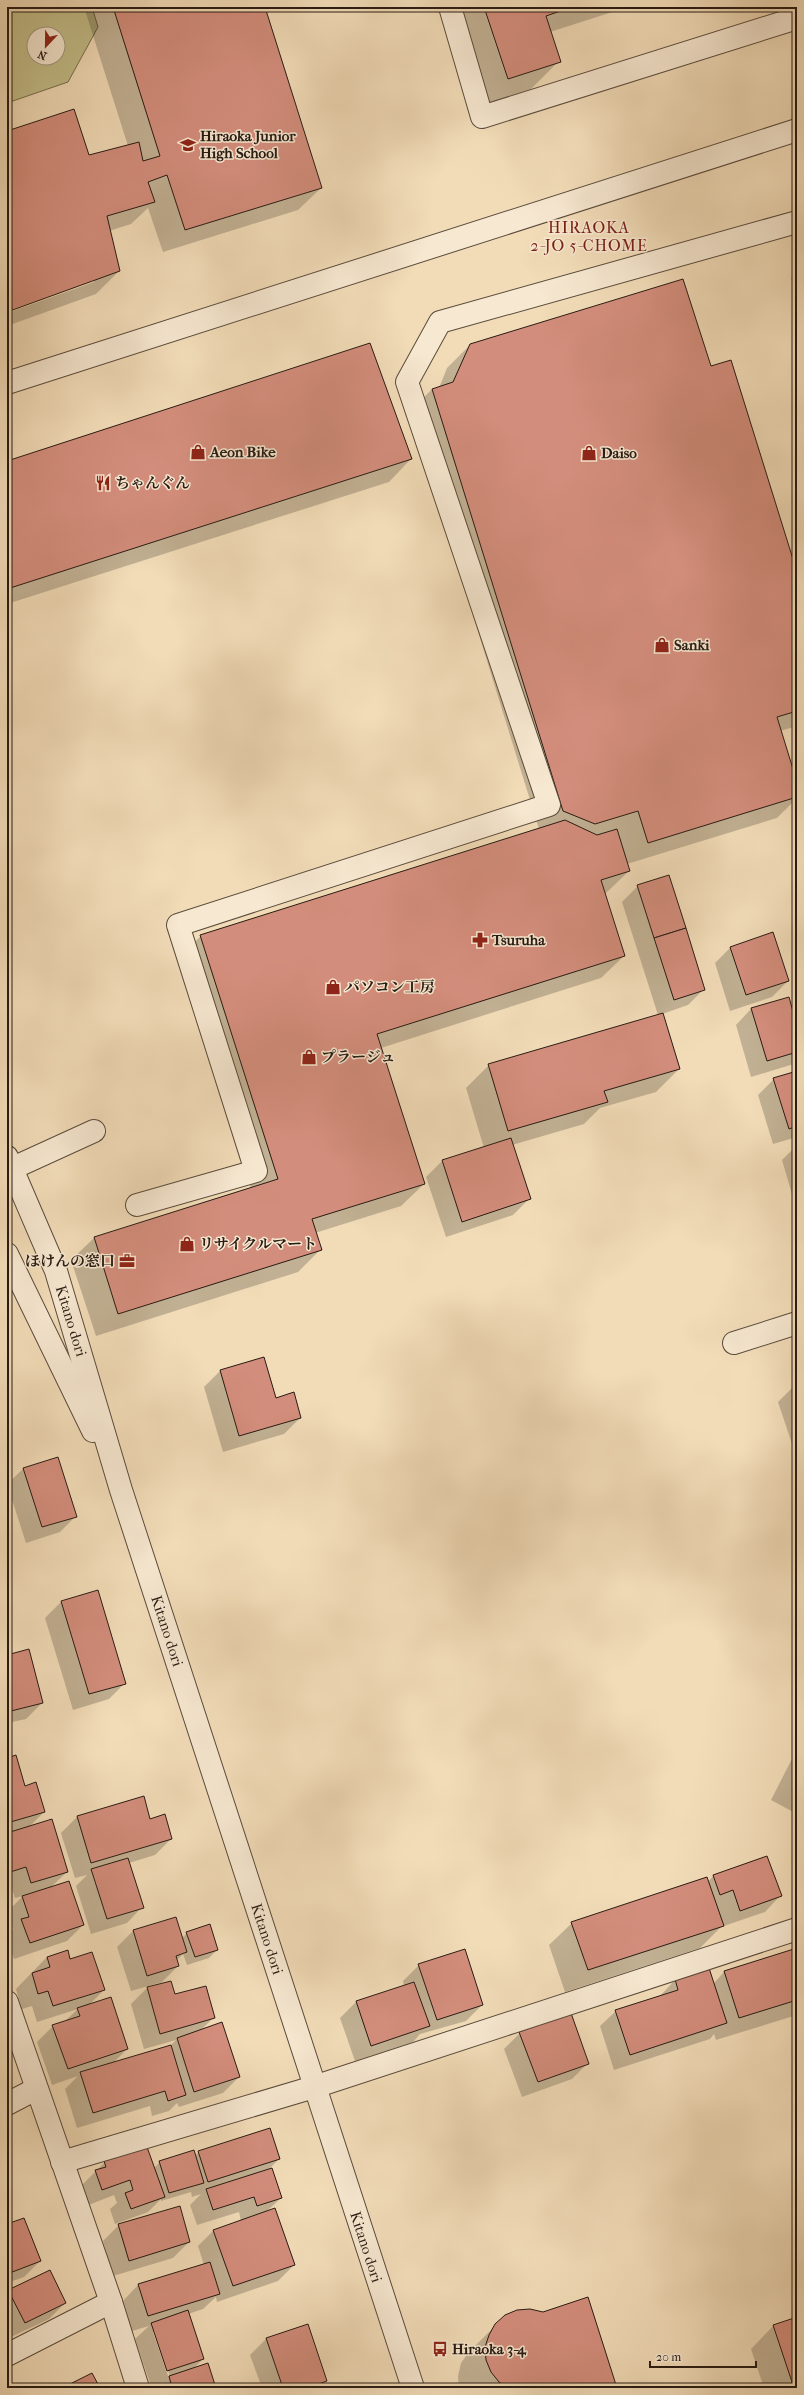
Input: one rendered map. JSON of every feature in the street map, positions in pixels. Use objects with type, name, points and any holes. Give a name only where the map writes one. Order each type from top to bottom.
[{"type":"street","points":[[450,7],[482,117],[797,18]]},
{"type":"street","points":[[7,383],[797,130]]},
{"type":"street","points":[[137,1205],[256,1171],[178,925],[549,805],[407,382],[440,322],[797,222]]},
{"type":"street","points":[[10,1162],[94,1131]]},
{"type":"street","name":"Kitano dori","points":[[10,1162],[56,1271],[121,1490],[314,2087],[407,2387]]},
{"type":"street","name":"Kitano dori","points":[[7,1254],[121,1490]]},
{"type":"street","points":[[734,1343],[797,1323]]},
{"type":"street","points":[[62,2162],[314,2087],[797,1929]]},
{"type":"street","points":[[7,2002],[111,2302],[138,2388]]},
{"type":"street","points":[[7,2104],[36,2089]]},
{"type":"street","points":[[7,2355],[111,2302]]},
{"type":"shaded area","points":[[7,7],[92,7],[98,27],[68,82],[7,103]]},
{"type":"building","points":[[113,7],[265,7],[322,188],[185,230],[167,175],[148,182],[155,202],[107,216],[120,271],[7,312],[7,131],[74,109],[89,155],[139,142],[143,161],[160,156]]},
{"type":"building","points":[[484,7],[572,7],[546,16],[561,62],[508,79]]},
{"type":"building","points":[[683,279],[711,366],[731,360],[797,572],[797,711],[777,717],[797,782],[797,797],[648,843],[638,811],[595,824],[563,811],[432,389],[453,382],[470,344]]},
{"type":"building","points":[[370,343],[412,459],[7,589],[7,461]]},
{"type":"building","points":[[565,820],[597,835],[617,829],[630,871],[601,880],[625,956],[377,1034],[425,1184],[312,1219],[322,1250],[118,1314],[94,1237],[278,1179],[200,935]]},
{"type":"building","points":[[669,875],[686,928],[654,938],[637,885]]},
{"type":"building","points":[[686,928],[705,990],[674,1000],[654,938]]},
{"type":"building","points":[[773,932],[789,981],[746,995],[730,947]]},
{"type":"building","points":[[789,997],[797,1026],[797,1052],[767,1061],[751,1008]]},
{"type":"building","points":[[663,1013],[680,1069],[604,1091],[608,1102],[508,1131],[488,1064]]},
{"type":"building","points":[[797,1071],[797,1126],[789,1129],[773,1078]]},
{"type":"building","points":[[511,1138],[531,1199],[462,1222],[442,1160]]},
{"type":"building","points":[[264,1357],[276,1398],[294,1392],[301,1418],[239,1436],[220,1370]]},
{"type":"building","points":[[58,1457],[77,1517],[42,1527],[23,1468]]},
{"type":"building","points":[[98,1590],[126,1684],[89,1694],[61,1601]]},
{"type":"building","points":[[29,1649],[43,1703],[7,1712],[7,1655]]},
{"type":"building","points":[[16,1755],[25,1786],[36,1782],[45,1812],[7,1823],[7,1758]]},
{"type":"building","points":[[144,1796],[150,1819],[165,1814],[172,1839],[91,1863],[77,1816]]},
{"type":"building","points":[[52,1819],[68,1872],[31,1883],[26,1867],[7,1873],[7,1833]]},
{"type":"building","points":[[767,1856],[782,1896],[740,1911],[733,1890],[720,1895],[713,1875]]},
{"type":"building","points":[[128,1858],[144,1908],[107,1919],[91,1869]]},
{"type":"building","points":[[707,1877],[724,1926],[588,1970],[571,1922]]},
{"type":"building","points":[[69,1881],[84,1925],[30,1943],[21,1919],[29,1917],[22,1896]]},
{"type":"building","points":[[176,1917],[187,1952],[176,1956],[179,1966],[147,1976],[133,1930]]},
{"type":"building","points":[[210,1924],[218,1950],[195,1957],[186,1932]]},
{"type":"building","points":[[797,1948],[797,2000],[739,2018],[724,1971]]},
{"type":"building","points":[[465,1949],[483,2005],[437,2020],[418,1964]]},
{"type":"building","points":[[68,1950],[70,1959],[92,1952],[105,1990],[53,2006],[48,1991],[38,1994],[32,1973],[50,1967],[47,1957]]},
{"type":"building","points":[[709,1968],[727,2023],[630,2055],[615,2010],[678,1990],[675,1979]]},
{"type":"building","points":[[171,1981],[175,1994],[206,1986],[215,2018],[160,2034],[147,1987]]},
{"type":"building","points":[[414,1982],[430,2026],[371,2046],[356,2001]]},
{"type":"building","points":[[111,1997],[128,2049],[68,2069],[52,2025],[80,2016],[77,2008]]},
{"type":"building","points":[[571,2013],[589,2064],[538,2082],[519,2032]]},
{"type":"building","points":[[222,2022],[240,2077],[194,2092],[177,2038]]},
{"type":"building","points":[[171,2045],[186,2095],[168,2101],[165,2091],[93,2113],[80,2072]]},
{"type":"building","points":[[270,2128],[280,2159],[208,2182],[198,2151]]},
{"type":"building","points":[[147,2147],[165,2197],[131,2209],[125,2193],[133,2190],[130,2180],[102,2190],[95,2170],[106,2167],[104,2161]]},
{"type":"building","points":[[194,2150],[204,2183],[169,2193],[159,2161]]},
{"type":"building","points":[[272,2168],[282,2198],[257,2206],[254,2197],[213,2210],[206,2189]]},
{"type":"building","points":[[180,2206],[190,2242],[129,2261],[118,2224]]},
{"type":"building","points":[[275,2208],[295,2265],[233,2286],[213,2230]]},
{"type":"building","points":[[24,2218],[41,2261],[7,2274],[7,2224]]},
{"type":"building","points":[[210,2262],[220,2294],[148,2316],[138,2284]]},
{"type":"building","points":[[50,2270],[66,2303],[25,2323],[8,2290]]},
{"type":"building","points":[[588,2297],[617,2388],[507,2388],[499,2382],[491,2372],[486,2360],[485,2347],[495,2324],[505,2315],[517,2310],[530,2309],[543,2312]]},
{"type":"building","points":[[188,2310],[204,2359],[167,2371],[151,2323]]},
{"type":"building","points":[[797,2317],[797,2388],[794,2388],[773,2325]]},
{"type":"building","points":[[308,2324],[327,2381],[307,2388],[283,2388],[266,2338]]},
{"type":"building","points":[[208,2363],[216,2388],[172,2388],[169,2376]]},
{"type":"building","points":[[92,2373],[100,2388],[62,2388]]},
{"type":"place","name":"Hiraoka Junior High School","points":[[188,145]]},
{"type":"place","name":"Aeon Bike","points":[[198,452]]},
{"type":"place","name":"Daiso","points":[[589,453]]},
{"type":"place","name":"ちゃんぐん","points":[[103,483]]},
{"type":"place","name":"Sanki","points":[[662,645]]},
{"type":"place","name":"Tsuruha","points":[[480,940]]},
{"type":"place","name":"パソコン工房","points":[[333,987]]},
{"type":"place","name":"プラージュ","points":[[309,1057]]},
{"type":"place","name":"リサイクルマート","points":[[187,1244]]},
{"type":"place","name":"ほけんの窓口","points":[[127,1261]]},
{"type":"place","name":"Hiraoka 3-4","points":[[440,2349]]},
{"type":"district","name":"HIRAOKA 2-JO 5-CHOME","points":[[589,236]]}]
